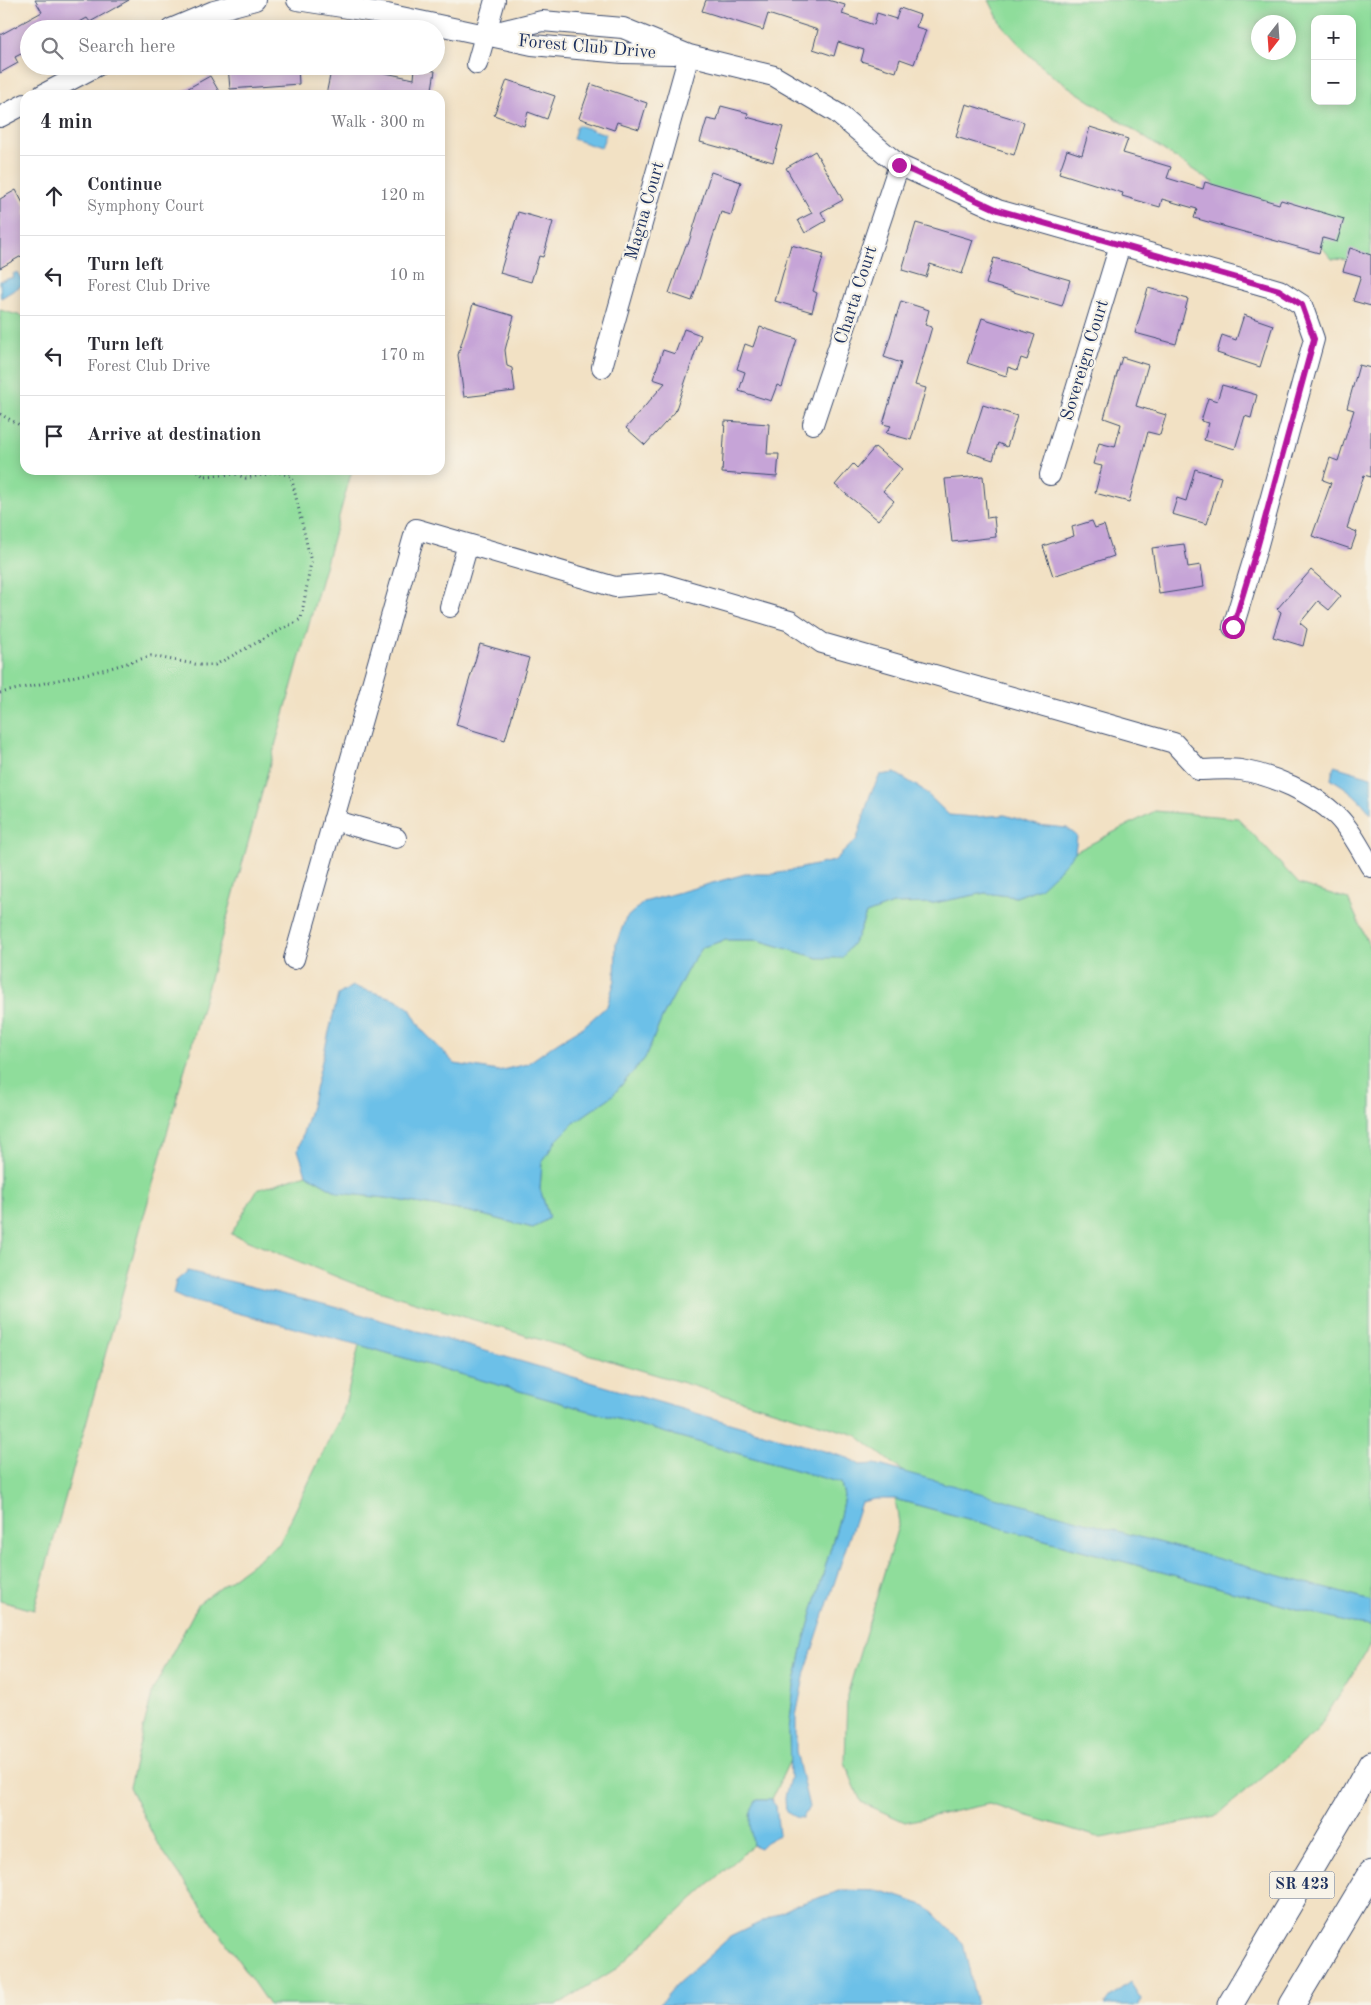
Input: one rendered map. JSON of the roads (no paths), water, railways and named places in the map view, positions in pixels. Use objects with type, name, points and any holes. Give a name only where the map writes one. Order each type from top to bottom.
[{"type":"main road","name":"SR 423","points":[[1230,2005],[1346,1810],[1371,1764]]},
{"type":"main road","name":"SR 423","points":[[1292,2005],[1371,1872]]},
{"type":"street","points":[[194,20],[256,0]]},
{"type":"street","name":"Forest Club Drive","points":[[297,0],[415,20]]},
{"type":"street","points":[[477,64],[495,0]]},
{"type":"street","name":"Forest Club Drive","points":[[445,26],[532,45],[624,53],[689,55],[774,76],[837,113],[899,165],[998,210],[1279,290],[1302,305],[1314,339],[1257,548],[1233,627]]},
{"type":"street","name":"Magna Court","points":[[602,366],[689,55]]},
{"type":"street","points":[[51,90],[80,75]]},
{"type":"street","points":[[0,117],[20,107]]},
{"type":"street","name":"Charta Court","points":[[813,424],[899,165]]},
{"type":"street","name":"Sovereign Court","points":[[1050,475],[1120,245]]},
{"type":"street","points":[[294,959],[416,529],[615,587],[660,583],[790,621],[822,643],[1174,742],[1198,770],[1240,770],[1276,780],[1310,796],[1338,817],[1354,838],[1371,867]]},
{"type":"street","points":[[450,607],[468,544]]},
{"type":"street","points":[[333,820],[396,838]]},
{"type":"water","points":[[577,125],[606,134],[601,148],[573,139]]},
{"type":"water","points":[[17,272],[20,277],[20,286],[1,298],[0,281],[14,277],[13,274]]},
{"type":"water","points":[[1334,766],[1371,777],[1371,814],[1353,794],[1331,779]]},
{"type":"water","points":[[895,773],[922,789],[949,815],[974,817],[1005,815],[1037,825],[1067,828],[1077,836],[1075,852],[1040,888],[1016,897],[985,893],[934,903],[893,904],[866,914],[857,937],[842,958],[818,958],[758,940],[726,940],[703,947],[690,965],[662,1018],[645,1058],[612,1096],[576,1121],[556,1141],[542,1162],[540,1189],[549,1218],[533,1228],[471,1212],[385,1198],[339,1193],[306,1174],[298,1150],[311,1106],[338,995],[352,986],[396,999],[410,1009],[422,1030],[455,1064],[498,1071],[527,1064],[583,1027],[607,1006],[615,980],[616,944],[626,918],[644,902],[745,874],[774,874],[834,861],[857,839],[870,795],[880,775]]},
{"type":"water","points":[[188,1271],[343,1309],[848,1458],[860,1465],[875,1464],[1371,1601],[1371,1626],[1352,1624],[895,1499],[875,1499],[861,1502],[805,1672],[796,1716],[796,1752],[809,1807],[803,1818],[795,1817],[786,1812],[785,1797],[790,1778],[789,1730],[794,1686],[804,1641],[840,1516],[844,1496],[841,1483],[359,1345],[184,1299],[173,1294],[176,1281]]},
{"type":"water","points":[[757,1800],[771,1800],[776,1806],[779,1835],[766,1842],[760,1848],[753,1845],[750,1822],[751,1811]]},
{"type":"water","points":[[843,1890],[882,1891],[926,1906],[963,1943],[976,2001],[975,2005],[659,2005],[676,1985],[730,1937],[796,1905]]},
{"type":"water","points":[[1130,1982],[1141,1999],[1139,2005],[1104,2005],[1110,1997]]}]
